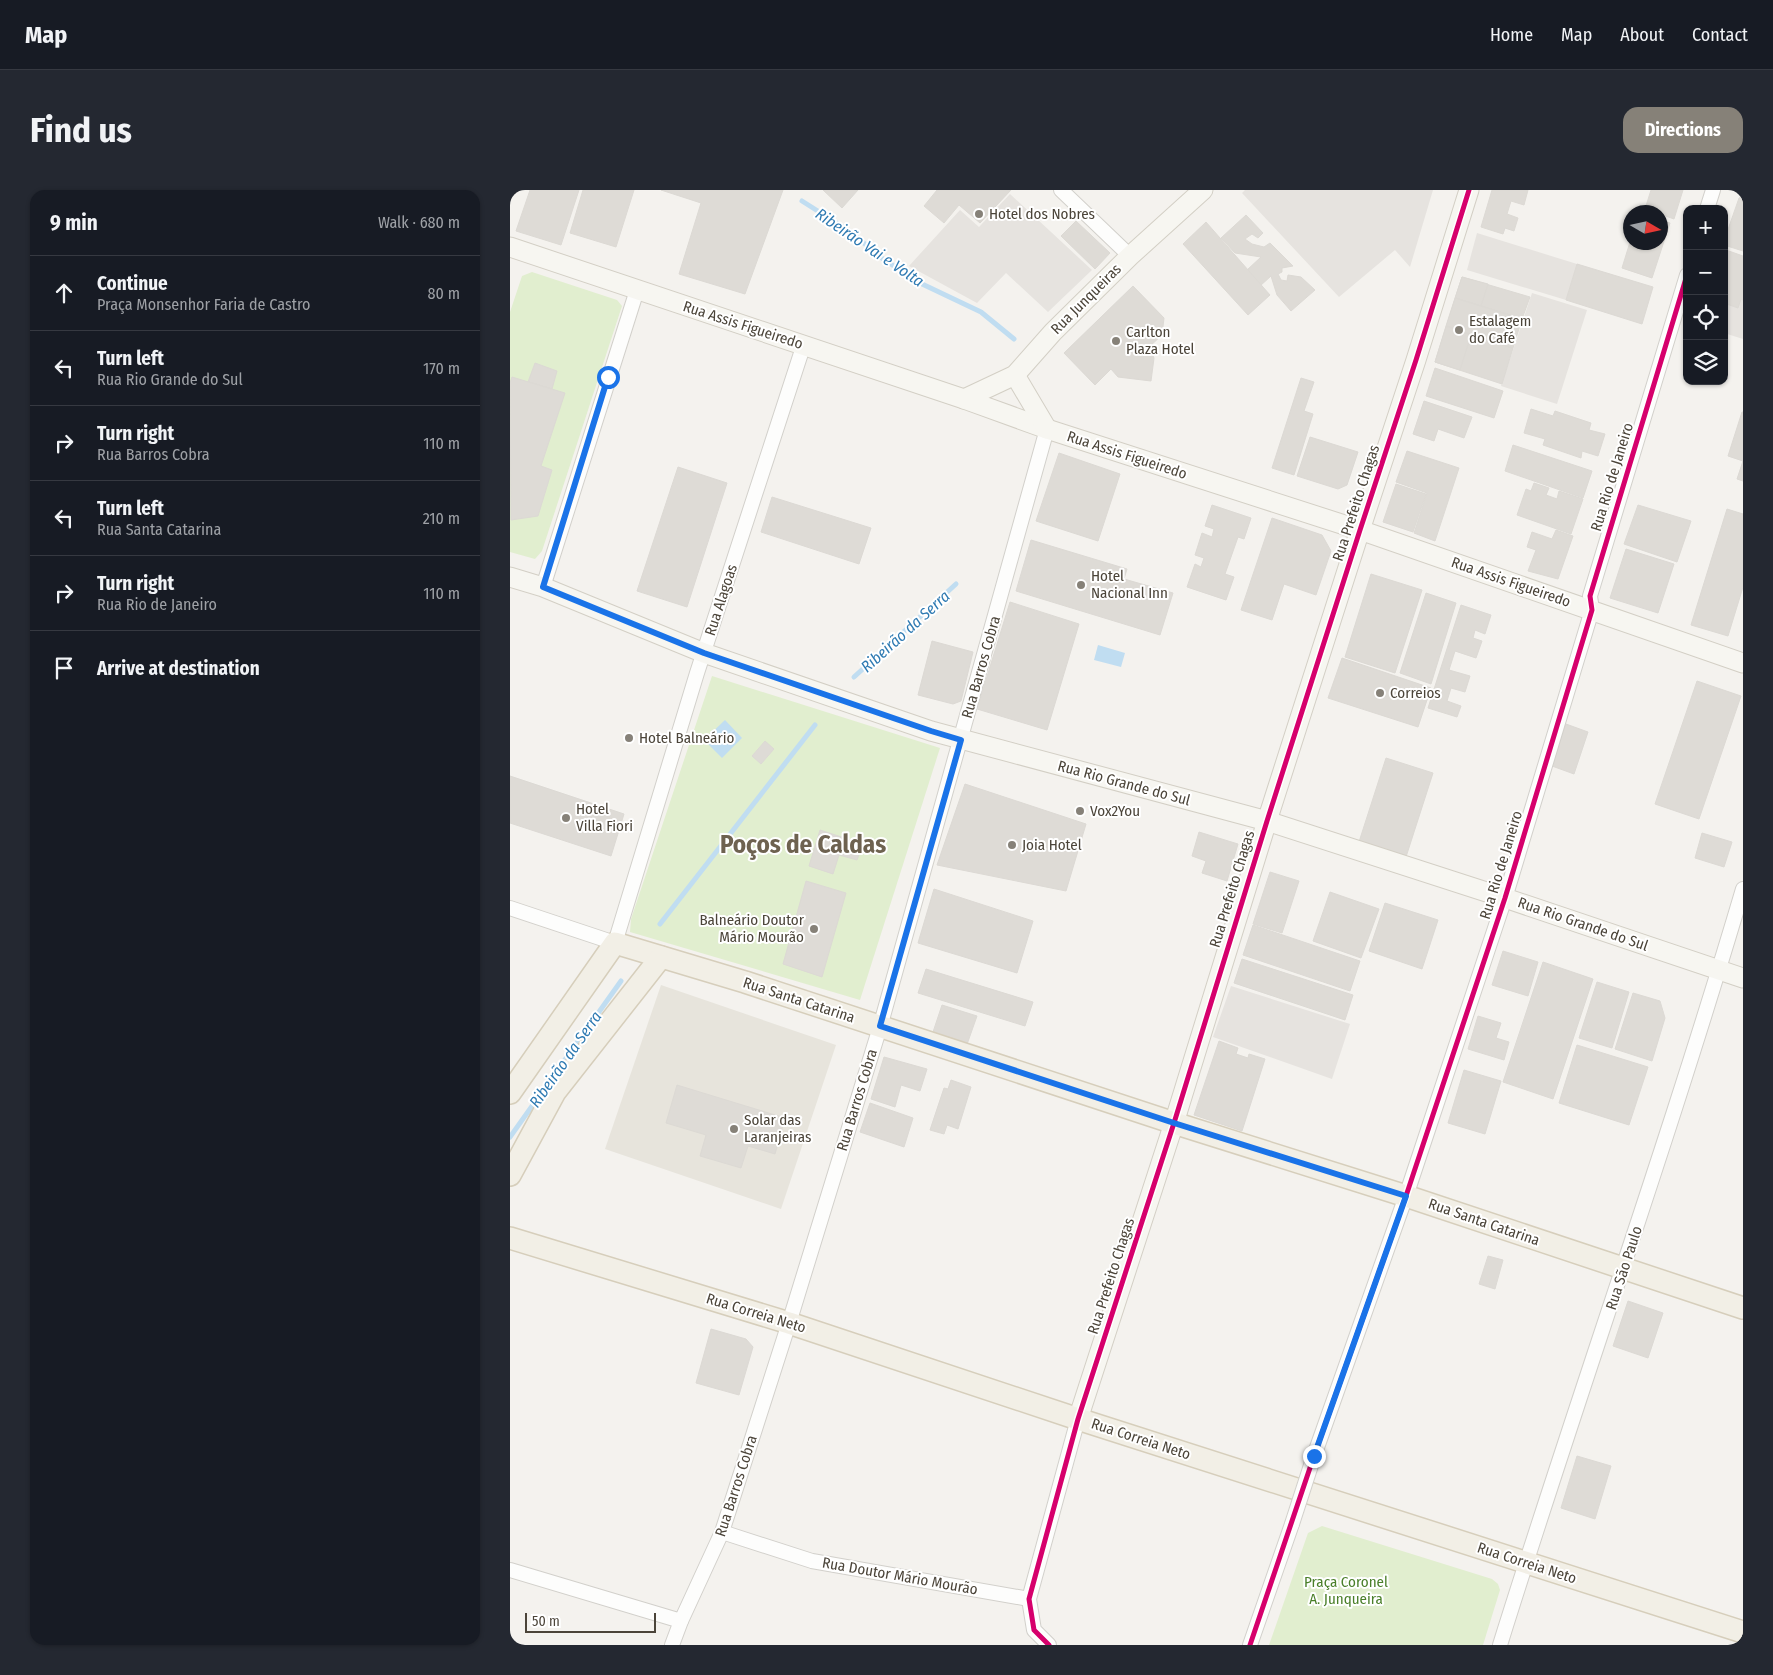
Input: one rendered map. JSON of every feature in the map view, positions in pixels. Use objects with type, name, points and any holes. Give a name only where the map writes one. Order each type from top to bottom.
[{"type":"main road","name":"Rua Santa Catarina","points":[[615,942],[745,982],[1174,1123],[1406,1196],[1743,1308]]},
{"type":"main road","points":[[510,1092],[615,942]]},
{"type":"main road","points":[[510,1174],[555,1092],[661,957]]},
{"type":"main road","name":"Rua Correia Neto","points":[[510,1238],[789,1323],[1078,1419],[1743,1632]]},
{"type":"street","points":[[1060,190],[1130,256]]},
{"type":"street","name":"Rua Junqueiras","points":[[964,399],[1015,374],[1053,332],[1130,256],[1203,190]]},
{"type":"street","name":"Rua Prefeito Chagas","points":[[1029,1599],[1078,1419],[1174,1123],[1267,821],[1469,190]]},
{"type":"street","points":[[1708,205],[1713,190]]},
{"type":"street","name":"Rua Assis Figueiredo","points":[[510,247],[804,344],[1047,429],[1360,530],[1743,664]]},
{"type":"street","name":"Rua Rio de Janeiro","points":[[1250,1645],[1314,1456],[1406,1196],[1505,898],[1592,610],[1590,596],[1683,289]]},
{"type":"street","points":[[543,587],[637,290]]},
{"type":"street","name":"Rua Alagoas","points":[[615,942],[704,653],[804,344]]},
{"type":"street","points":[[1015,374],[1047,429]]},
{"type":"street","name":"Rua Barros Cobra","points":[[672,1645],[722,1532],[789,1323],[880,1026],[1047,429]]},
{"type":"street","name":"Rua Rio Grande do Sul","points":[[510,576],[543,587],[704,653],[931,731],[1267,821],[1743,978]]},
{"type":"street","name":"Rua São Paulo","points":[[1500,1645],[1623,1269],[1719,970],[1743,889]]},
{"type":"street","name":"Rua Santa Catarina","points":[[510,908],[615,942]]},
{"type":"street","name":"Rua Doutor Mário Mourão","points":[[722,1532],[812,1561],[1029,1599]]},
{"type":"street","points":[[510,1570],[681,1621]]},
{"type":"street","points":[[1029,1599],[1034,1630],[1049,1645]]},
{"type":"shaded area","points":[[1245,190],[1433,190],[1410,267],[1395,250],[1339,297],[1242,193]]},
{"type":"shaded area","points":[[1010,194],[1092,270],[1048,312],[1006,273],[977,303],[909,266],[960,210],[979,227]]},
{"type":"shaded area","points":[[1477,233],[1577,264],[1566,300],[1467,270]]},
{"type":"shaded area","points":[[1532,293],[1587,310],[1557,404],[1501,386]]},
{"type":"shaded area","points":[[1741,299],[1743,300],[1743,339],[1728,334],[1728,304],[1738,308]]},
{"type":"shaded area","points":[[661,985],[836,1045],[781,1209],[605,1149]]},
{"type":"shaded area","points":[[1231,986],[1350,1024],[1332,1079],[1213,1037]]},
{"type":"green space","points":[[532,272],[617,300],[622,306],[542,551],[535,559],[510,552],[510,312],[522,276]]},
{"type":"green space","points":[[712,676],[940,748],[860,1000],[630,932],[631,919]]},
{"type":"green space","name":"Praça Coronel A. Junqueira","points":[[1322,1526],[1492,1579],[1498,1584],[1500,1590],[1483,1645],[1269,1645],[1308,1533]]},
{"type":"water","points":[[1098,645],[1125,653],[1121,667],[1094,660]]},
{"type":"water","points":[[725,720],[742,738],[722,758],[704,740]]},
{"type":"building","points":[[530,190],[579,190],[561,245],[516,231]]},
{"type":"building","points":[[583,190],[634,190],[616,247],[570,233]]},
{"type":"building","points":[[661,190],[783,190],[745,294],[679,274],[701,203]]},
{"type":"building","points":[[823,190],[858,190],[842,208]]},
{"type":"building","name":"Hotel dos Nobres","points":[[937,190],[1011,190],[980,223],[959,205],[944,223],[924,206]]},
{"type":"building","points":[[1492,190],[1528,190],[1524,205],[1511,201],[1507,214],[1518,218],[1514,231],[1505,228],[1503,234],[1481,227]]},
{"type":"building","points":[[1651,190],[1683,190],[1674,219],[1668,217],[1668,205],[1646,205]]},
{"type":"building","points":[[1743,196],[1743,251],[1728,246],[1728,230],[1739,198]]},
{"type":"building","points":[[1246,215],[1263,233],[1258,238],[1252,234],[1245,239],[1252,244],[1264,247],[1270,243],[1293,266],[1282,268],[1282,272],[1278,274],[1281,280],[1287,281],[1288,275],[1301,277],[1315,290],[1291,311],[1277,295],[1271,276],[1260,286],[1247,270],[1261,257],[1235,253],[1221,238]]},
{"type":"building","points":[[1076,221],[1110,253],[1095,269],[1061,236]]},
{"type":"building","points":[[1206,222],[1270,295],[1248,315],[1183,244]]},
{"type":"building","points":[[1628,250],[1661,250],[1652,278],[1622,268]]},
{"type":"building","points":[[1728,251],[1743,256],[1743,300],[1741,299],[1738,308],[1728,304]]},
{"type":"building","points":[[1577,264],[1653,287],[1642,324],[1566,300]]},
{"type":"building","name":"Estalagem do Café","points":[[1462,277],[1530,297],[1522,319],[1481,306],[1471,335],[1513,348],[1502,384],[1435,362]]},
{"type":"building","points":[[1462,277],[1488,284],[1481,306],[1455,298]]},
{"type":"building","name":"Carlton Plaza Hotel","points":[[1133,286],[1164,318],[1162,335],[1149,347],[1154,358],[1151,381],[1118,377],[1111,369],[1095,385],[1064,353]]},
{"type":"building","points":[[1455,298],[1522,319],[1513,348],[1446,326]]},
{"type":"building","points":[[1446,326],[1471,335],[1460,370],[1435,362]]},
{"type":"building","points":[[535,363],[557,371],[552,389],[528,382]]},
{"type":"building","points":[[1435,368],[1503,391],[1494,418],[1426,396]]},
{"type":"building","points":[[512,377],[565,393],[541,466],[552,470],[538,516],[511,520],[510,383]]},
{"type":"building","points":[[1301,378],[1314,382],[1304,411],[1313,414],[1294,475],[1272,468]]},
{"type":"building","points":[[1424,401],[1472,417],[1464,438],[1438,429],[1434,441],[1413,434]]},
{"type":"building","points":[[1531,409],[1553,416],[1555,411],[1591,423],[1589,430],[1605,434],[1598,456],[1582,451],[1581,458],[1543,445],[1545,439],[1524,433]]},
{"type":"building","points":[[1743,412],[1743,461],[1728,456]]},
{"type":"building","points":[[1310,437],[1358,452],[1347,485],[1338,489],[1297,476]]},
{"type":"building","points":[[1513,445],[1592,471],[1583,498],[1505,471]]},
{"type":"building","points":[[1407,451],[1459,468],[1435,541],[1414,533],[1427,493],[1396,482]]},
{"type":"building","points":[[1059,453],[1120,474],[1098,541],[1036,521]]},
{"type":"building","points":[[1743,461],[1743,481],[1737,479]]},
{"type":"building","points":[[678,467],[727,483],[687,607],[637,591]]},
{"type":"building","points":[[1534,483],[1549,488],[1546,495],[1557,499],[1559,491],[1583,499],[1571,534],[1517,515],[1526,489],[1531,491]]},
{"type":"building","points":[[1396,484],[1426,494],[1413,532],[1383,522]]},
{"type":"building","points":[[772,497],[871,528],[859,564],[761,532]]},
{"type":"building","points":[[1212,505],[1251,518],[1244,539],[1238,537],[1225,574],[1234,577],[1226,600],[1187,587],[1195,564],[1201,567],[1204,558],[1195,555],[1202,533],[1212,537],[1214,529],[1205,526]]},
{"type":"building","points":[[1638,505],[1691,521],[1677,562],[1624,544]]},
{"type":"building","points":[[1727,509],[1743,514],[1743,587],[1728,636],[1691,625]]},
{"type":"building","points":[[1272,518],[1322,535],[1331,551],[1316,595],[1284,584],[1272,620],[1241,610]]},
{"type":"building","points":[[1556,530],[1573,536],[1558,579],[1528,571],[1536,550],[1527,547],[1532,532],[1552,539]]},
{"type":"building","name":"Hotel Nacional Inn","points":[[1031,540],[1127,569],[1124,579],[1173,593],[1160,635],[1016,591]]},
{"type":"building","points":[[1626,549],[1674,564],[1658,613],[1610,598]]},
{"type":"building","points":[[1371,574],[1422,590],[1395,673],[1345,657]]},
{"type":"building","points":[[1426,593],[1456,603],[1431,684],[1400,673]]},
{"type":"building","points":[[1010,602],[1079,624],[1047,730],[977,709]]},
{"type":"building","points":[[1461,605],[1491,615],[1485,634],[1475,630],[1473,638],[1482,641],[1476,658],[1455,651],[1449,670],[1470,676],[1465,692],[1451,688],[1447,701],[1461,706],[1457,717],[1428,708]]},
{"type":"building","points":[[932,641],[973,652],[961,701],[953,704],[918,695]]},
{"type":"building","name":"Correios","points":[[1342,658],[1431,688],[1418,727],[1328,698]]},
{"type":"building","points":[[1697,681],[1741,696],[1699,819],[1655,804]]},
{"type":"building","points":[[1566,724],[1588,732],[1574,774],[1552,766]]},
{"type":"building","points":[[765,741],[774,749],[761,764],[752,756]]},
{"type":"building","points":[[1386,758],[1433,773],[1405,860],[1358,845]]},
{"type":"building","name":"Hotel Villa Fiori","points":[[510,776],[624,814],[611,856],[510,823]]},
{"type":"building","name":"Joia Hotel","points":[[965,784],[1086,824],[1066,891],[937,865]]},
{"type":"building","points":[[820,830],[863,844],[857,860],[839,855],[833,874],[809,866]]},
{"type":"building","points":[[1199,832],[1238,844],[1227,881],[1202,873],[1206,861],[1192,856]]},
{"type":"building","points":[[1702,833],[1732,842],[1724,867],[1695,858]]},
{"type":"building","points":[[1270,872],[1299,881],[1282,933],[1253,924]]},
{"type":"building","name":"Balneário Doutor Mário Mourão","points":[[806,881],[846,893],[822,977],[783,964]]},
{"type":"building","points":[[934,889],[1033,921],[1017,973],[918,943]]},
{"type":"building","points":[[1330,892],[1379,909],[1361,958],[1313,941]]},
{"type":"building","points":[[1385,903],[1438,920],[1422,969],[1369,951]]},
{"type":"building","points":[[1253,925],[1360,961],[1350,991],[1243,955]]},
{"type":"building","points":[[1503,951],[1538,962],[1528,996],[1492,985]]},
{"type":"building","points":[[1242,959],[1353,995],[1345,1020],[1234,983]]},
{"type":"building","points":[[1543,962],[1593,979],[1553,1099],[1503,1082]]},
{"type":"building","points":[[926,969],[1033,1002],[1025,1026],[918,993]]},
{"type":"building","points":[[1597,982],[1629,992],[1612,1048],[1579,1038]]},
{"type":"building","points":[[1633,993],[1660,1001],[1665,1018],[1652,1061],[1615,1049]]},
{"type":"building","points":[[942,1005],[977,1016],[965,1050],[931,1038]]},
{"type":"building","points":[[1478,1016],[1501,1023],[1496,1038],[1509,1042],[1504,1060],[1468,1049]]},
{"type":"building","points":[[1219,1041],[1238,1048],[1236,1054],[1248,1058],[1249,1054],[1265,1059],[1242,1131],[1194,1115]]},
{"type":"building","points":[[1577,1045],[1648,1067],[1629,1125],[1559,1103]]},
{"type":"building","points":[[884,1057],[927,1069],[920,1091],[901,1085],[895,1107],[871,1099]]},
{"type":"building","points":[[1464,1070],[1501,1081],[1485,1134],[1448,1123]]},
{"type":"building","points":[[951,1080],[971,1087],[958,1129],[947,1125],[944,1134],[930,1130],[944,1088],[948,1089]]},
{"type":"building","name":"Solar das Laranjeiras","points":[[677,1085],[785,1118],[775,1154],[748,1146],[741,1168],[700,1156],[706,1135],[666,1123]]},
{"type":"building","points":[[870,1103],[913,1118],[904,1147],[860,1132]]},
{"type":"building","points":[[1488,1256],[1503,1260],[1495,1289],[1479,1284]]},
{"type":"building","points":[[1628,1301],[1663,1313],[1648,1358],[1613,1346]]},
{"type":"building","points":[[711,1329],[746,1339],[753,1347],[739,1395],[696,1383]]},
{"type":"building","points":[[1577,1456],[1611,1466],[1595,1519],[1561,1508]]},
{"type":"waterway","name":"Ribeirão Vai e Volta","points":[[802,201],[854,234],[877,255],[920,283],[981,312],[1014,339]]},
{"type":"waterway","name":"Ribeirão da Serra","points":[[854,677],[956,584]]},
{"type":"waterway","name":"Ribeirão da Serra","points":[[660,924],[815,725]]},
{"type":"waterway","name":"Ribeirão da Serra","points":[[510,1137],[621,981]]},
{"type":"cycle path","points":[[1049,1645],[1034,1630],[1029,1599],[1078,1419],[1174,1123],[1267,821],[1469,190]]},
{"type":"cycle path","points":[[1250,1645],[1314,1456],[1406,1196],[1505,898],[1592,610],[1590,596],[1683,288]]},
{"type":"place","name":"Hotel dos Nobres","points":[[979,214]]},
{"type":"place","name":"Estalagem do Café","points":[[1459,330]]},
{"type":"place","name":"Carlton Plaza Hotel","points":[[1116,341]]},
{"type":"place","name":"Hotel Nacional Inn","points":[[1081,585]]},
{"type":"place","name":"Correios","points":[[1380,693]]},
{"type":"place","name":"Hotel Balneário","points":[[629,738]]},
{"type":"place","name":"Vox2You","points":[[1080,811]]},
{"type":"place","name":"Hotel Villa Fiori","points":[[566,818]]},
{"type":"place","name":"Joia Hotel","points":[[1012,845]]},
{"type":"place","name":"Balneário Doutor Mário Mourão","points":[[814,929]]},
{"type":"place","name":"Solar das Laranjeiras","points":[[734,1129]]},
{"type":"district","name":"Poços de Caldas","points":[[803,844]]},
{"type":"route","points":[[608,377],[543,587],[704,653],[961,740],[880,1026],[1174,1123],[1406,1196],[1314,1456]]}]
